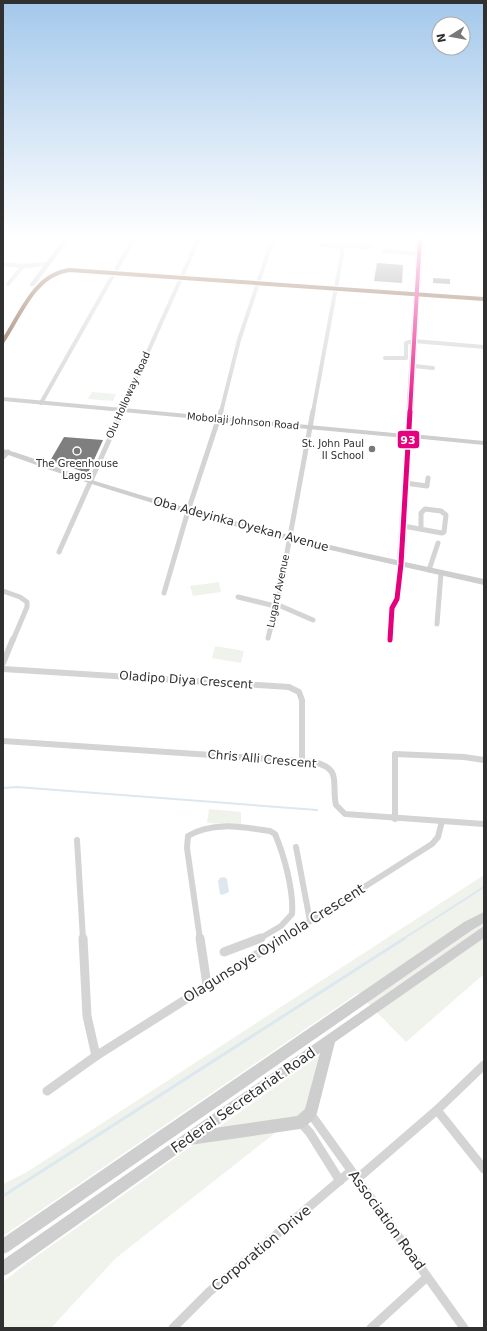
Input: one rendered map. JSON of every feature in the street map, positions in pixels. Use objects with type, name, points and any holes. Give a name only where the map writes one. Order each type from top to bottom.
[{"type":"main road","points":[[3,329],[22,300]]},
{"type":"main road","points":[[3,341],[28,300]]},
{"type":"main road","points":[[401,564],[408,437],[414,366],[416,300]]},
{"type":"main road","name":"Mobolaji Johnson Road","points":[[3,399],[484,443]]},
{"type":"main road","name":"Oba Adeyinka Oyekan Avenue","points":[[4,453],[91,482],[188,511],[401,564],[484,582]]},
{"type":"main road","name":"Federal Secretariat Road","points":[[3,1246],[468,926],[484,917]]},
{"type":"main road","name":"Federal Secretariat Road","points":[[3,1269],[484,931]]},
{"type":"main road","points":[[188,1138],[300,1122],[310,1113],[330,1039]]},
{"type":"street","points":[[41,403],[99,300]]},
{"type":"street","name":"Olu Holloway Road","points":[[58,552],[91,482],[120,410],[170,300]]},
{"type":"street","points":[[164,593],[188,511],[219,419],[239,340],[253,300]]},
{"type":"street","name":"Lugard Avenue","points":[[268,638],[276,605],[333,300]]},
{"type":"street","points":[[385,358],[406,358],[406,343],[414,341],[484,347]]},
{"type":"street","points":[[414,366],[433,368]]},
{"type":"street","points":[[405,483],[427,486],[428,478]]},
{"type":"street","points":[[403,526],[421,528],[442,533],[444,532],[446,515],[441,511],[425,509],[421,513],[421,528]]},
{"type":"street","points":[[429,570],[438,543]]},
{"type":"street","points":[[390,640],[392,608],[397,599],[401,564]]},
{"type":"street","points":[[437,624],[441,573]]},
{"type":"street","points":[[3,591],[20,597],[27,602],[27,607],[3,663]]},
{"type":"street","points":[[238,597],[290,608],[299,615],[313,620]]},
{"type":"street","name":"Oladipo Diya Crescent","points":[[3,669],[289,687],[299,692],[302,700],[302,761]]},
{"type":"street","name":"Chris Alli Crescent","points":[[3,741],[302,761],[322,765],[332,771],[336,806],[338,810],[344,814],[395,819],[484,824]]},
{"type":"street","points":[[395,819],[395,754],[464,757],[484,760]]},
{"type":"street","name":"Olagunsoye Oyinlola Crescent","points":[[47,1090],[96,1056],[207,985],[432,844],[438,838],[442,821]]},
{"type":"street","points":[[207,985],[187,848],[188,836],[218,828],[270,831],[275,834],[277,839],[292,898],[292,915],[288,921],[254,942],[224,952]]},
{"type":"street","points":[[77,840],[87,1016],[96,1056]]},
{"type":"street","points":[[296,847],[310,921]]},
{"type":"street","points":[[357,1179],[437,1110],[484,1065]]},
{"type":"street","points":[[437,1110],[484,1169]]},
{"type":"street","name":"Association Road","points":[[310,1113],[464,1328]]},
{"type":"street","name":"Association Road","points":[[300,1122],[310,1133],[340,1181]]},
{"type":"street","name":"Corporation Drive","points":[[172,1328],[209,1292],[351,1170]]},
{"type":"street","points":[[371,1328],[427,1277]]},
{"type":"shaded area","points":[[92,392],[116,394],[113,401],[88,399]]},
{"type":"shaded area","points":[[219,582],[221,592],[193,596],[190,586]]},
{"type":"shaded area","points":[[215,646],[244,651],[241,663],[212,658]]},
{"type":"shaded area","points":[[209,809],[241,812],[241,825],[207,823]]},
{"type":"shaded area","points":[[484,875],[484,974],[406,1042],[358,993],[3,1236],[3,1184],[27,1172]]},
{"type":"shaded area","points":[[224,877],[227,879],[229,892],[222,895],[220,894],[218,881],[220,878]]},
{"type":"shaded area","points":[[323,1053],[311,1107],[275,1133],[116,1258],[51,1328],[3,1328],[3,1282],[27,1263]]},
{"type":"building","name":"The Greenhouse Lagos","points":[[64,437],[103,440],[88,473],[50,461]]},
{"type":"waterway","points":[[3,788],[17,787],[317,810]]},
{"type":"waterway","points":[[403,939],[484,887]]},
{"type":"waterway","points":[[3,1196],[405,938]]},
{"type":"transit line","points":[[3,341],[28,300]]},
{"type":"transit line","name":"93","points":[[390,640],[392,608],[397,599],[401,564],[416,300]]},
{"type":"place","name":"St. John Paul II School","points":[[372,449]]},
{"type":"place","name":"The Greenhouse Lagos","points":[[77,451]]}]
